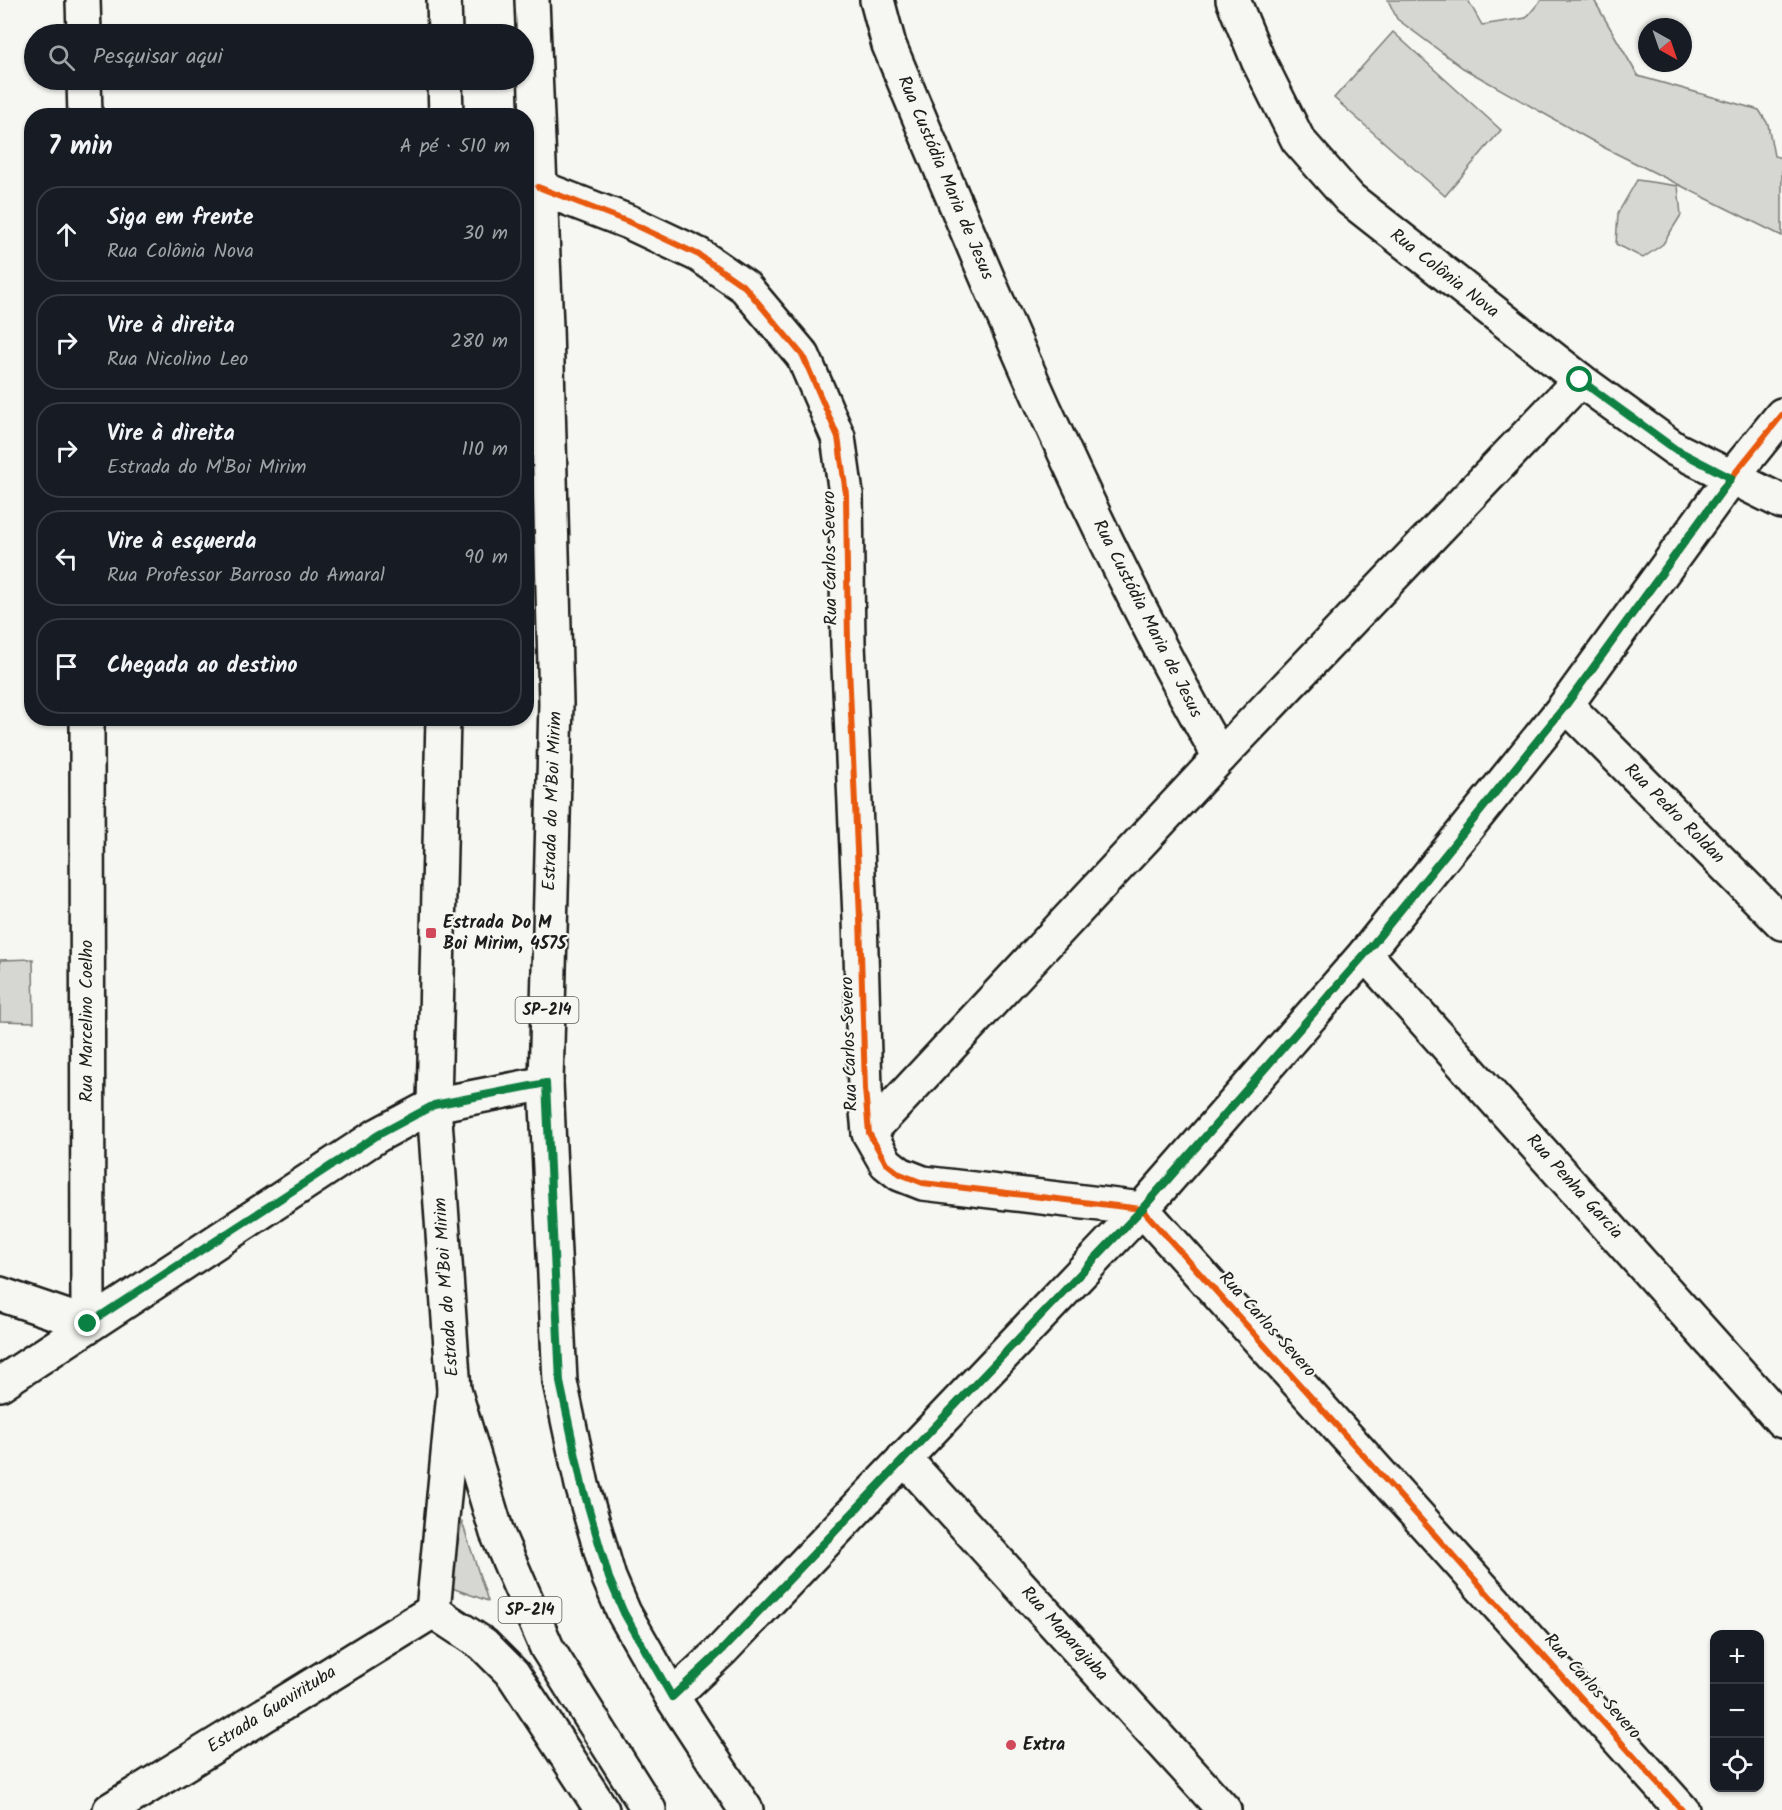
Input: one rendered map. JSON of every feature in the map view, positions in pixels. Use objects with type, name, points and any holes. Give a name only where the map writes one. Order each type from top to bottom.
[{"type":"street","points":[[83,0],[84,24]]},
{"type":"street","points":[[444,0],[445,24]]},
{"type":"street","name":"Estrada do M'Boi Mirim","points":[[532,0],[533,24]]},
{"type":"street","name":"Rua Custódia Maria de Jesus","points":[[877,0],[889,45],[1048,417],[1105,539],[1174,677],[1221,757]]},
{"type":"street","name":"Rua Colônia Nova","points":[[1233,0],[1258,60],[1299,140],[1350,199],[1580,380],[1675,449],[1782,502]]},
{"type":"street","name":"Estrada do M'Boi Mirim","points":[[534,62],[538,187],[536,327],[556,704],[546,1083],[560,1382],[582,1485],[609,1578],[624,1613],[672,1697],[746,1810]]},
{"type":"street","points":[[84,90],[85,108]]},
{"type":"street","points":[[445,90],[446,108]]},
{"type":"street","name":"Rua Carlos Severo","points":[[538,187],[629,222],[699,255],[745,287],[803,356],[837,437],[846,494],[848,644],[861,918],[865,1089],[869,1133],[886,1163],[900,1174],[923,1183],[1142,1209],[1682,1810]]},
{"type":"street","points":[[869,1133],[1221,757],[1580,380]]},
{"type":"street","points":[[672,1697],[722,1650],[1142,1209],[1365,954],[1566,705],[1731,478],[1782,415]]},
{"type":"street","name":"Rua Pedro Roldan","points":[[1566,705],[1782,923]]},
{"type":"street","name":"Rua Marcelino Coelho","points":[[87,726],[88,1324]]},
{"type":"street","name":"Estrada do M'Boi Mirim","points":[[443,726],[434,1105],[454,1390],[497,1533],[547,1648],[649,1810]]},
{"type":"street","name":"Rua Penha Garcia","points":[[1365,954],[1782,1421]]},
{"type":"street","points":[[0,1384],[378,1135],[434,1105],[546,1083]]},
{"type":"street","points":[[0,1294],[88,1324]]},
{"type":"street","points":[[454,1390],[433,1611],[483,1644],[513,1674],[603,1810]]},
{"type":"street","name":"Rua Maparajuba","points":[[904,1458],[1224,1810]]},
{"type":"street","name":"Estrada Guavirituba","points":[[110,1810],[433,1611]]},
{"type":"shaded area","points":[[1388,0],[1468,0],[1482,25],[1526,18],[1541,0],[1594,0],[1638,76],[1759,110],[1768,124],[1774,156],[1782,158],[1782,236],[1603,147],[1463,68],[1397,19]]},
{"type":"shaded area","points":[[1393,32],[1501,130],[1445,196],[1334,98]]},
{"type":"shaded area","points":[[1637,180],[1678,186],[1681,215],[1663,244],[1643,258],[1616,244],[1618,213]]},
{"type":"shaded area","points":[[33,959],[34,1022],[0,1021],[0,960]]},
{"type":"shaded area","points":[[462,1522],[488,1601],[449,1587]]},
{"type":"cycle path","points":[[538,187],[629,222],[699,255],[745,287],[803,356],[838,437],[846,494],[848,644],[865,1089],[869,1133],[886,1163],[900,1174],[923,1183],[1142,1209],[1682,1810]]},
{"type":"cycle path","points":[[672,1697],[722,1650],[1142,1209],[1365,954],[1566,705],[1731,478],[1782,415]]},
{"type":"place","name":"Estrada Do M Boi Mirim, 4575","points":[[431,933]]},
{"type":"place","name":"Extra","points":[[1011,1745]]},
{"type":"route","points":[[88,1324],[378,1135],[434,1105],[546,1083],[560,1382],[582,1485],[609,1578],[624,1613],[672,1697],[722,1650],[1142,1209],[1365,954],[1566,705],[1731,478],[1675,449],[1580,380]]}]
